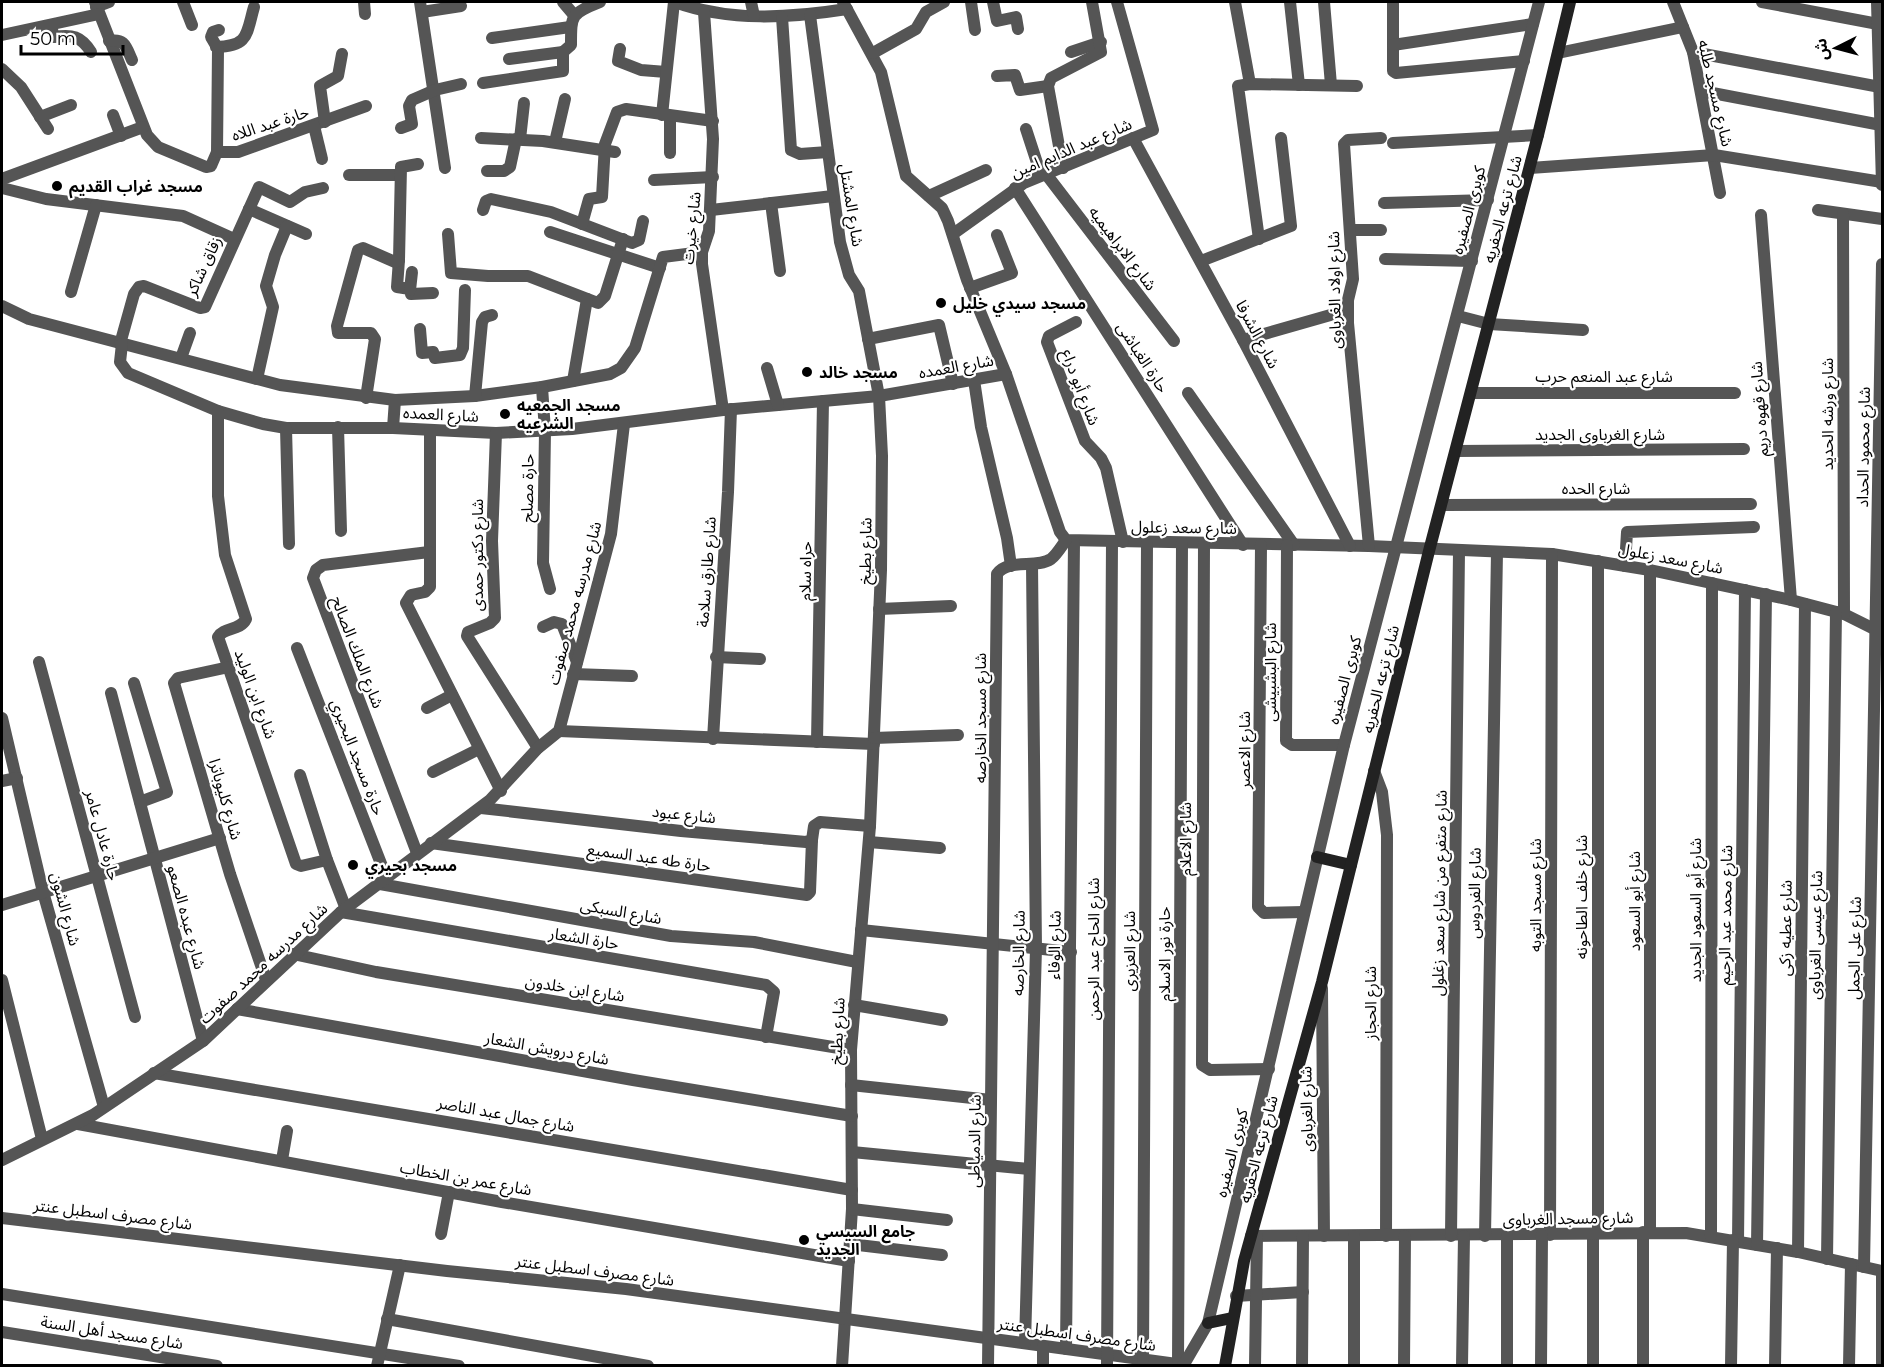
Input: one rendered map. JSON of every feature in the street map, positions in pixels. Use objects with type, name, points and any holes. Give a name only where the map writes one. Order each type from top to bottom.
[{"type":"street","points":[[2,35],[51,26],[109,2]]},
{"type":"street","points":[[183,2],[192,26]]},
{"type":"street","points":[[508,59],[563,52],[571,45],[572,21],[563,2]]},
{"type":"street","points":[[492,38],[572,21],[600,2]]},
{"type":"street","points":[[670,153],[666,116],[666,72],[674,2],[704,12],[782,17],[810,15],[845,5],[873,53],[889,97],[894,136],[906,176],[942,208],[953,234],[970,288],[1006,374],[1070,541],[1052,558],[1032,564],[1011,566],[1007,538],[981,427],[974,380]]},
{"type":"street","points":[[751,2],[754,16]]},
{"type":"street","points":[[873,53],[916,28],[926,12],[944,2]]},
{"type":"street","points":[[970,2],[975,30]]},
{"type":"street","points":[[993,2],[997,21],[1016,17],[1018,29]]},
{"type":"street","points":[[1063,168],[1048,86],[1051,78],[1101,52],[1093,5],[1118,2]]},
{"type":"street","name":"شارع عبد الدايم امين","points":[[953,234],[1016,188],[1152,131],[1154,128],[1118,2]]},
{"type":"street","points":[[1235,2],[1250,84]]},
{"type":"street","points":[[1290,2],[1299,85]]},
{"type":"street","points":[[1324,2],[1331,85]]},
{"type":"street","points":[[1396,2],[1393,45],[1393,71],[1396,73],[1524,61]]},
{"type":"street","name":"كوبرى الصفيره","points":[[1182,1365],[1208,1323],[1344,745],[1539,2]]},
{"type":"street","name":"شارع ترعه الحفريه","points":[[1225,1365],[1236,1296],[1322,982],[1429,551],[1530,168],[1570,2]]},
{"type":"street","name":"شارع مسجد طلبه","points":[[1673,2],[1693,52],[1720,193]]},
{"type":"street","points":[[1761,2],[1878,24]]},
{"type":"street","points":[[1530,168],[1713,155],[1882,184],[1877,2]]},
{"type":"street","points":[[445,168],[421,7],[461,6]]},
{"type":"street","points":[[2,179],[143,128],[96,7]]},
{"type":"street","points":[[216,47],[236,46],[241,43],[254,7]]},
{"type":"street","name":"شارع خيرت","points":[[704,12],[713,121],[710,231],[702,252],[703,278],[727,409]]},
{"type":"street","name":"شارع المشتل","points":[[810,15],[833,196],[844,259],[860,291],[879,396]]},
{"type":"street","points":[[782,17],[791,150],[800,154],[828,152]]},
{"type":"street","points":[[1393,45],[1533,24]]},
{"type":"street","points":[[51,26],[54,37],[72,35],[84,42],[91,52]]},
{"type":"street","points":[[1557,53],[1683,27]]},
{"type":"street","points":[[217,152],[216,47],[212,34],[219,30]]},
{"type":"street","points":[[109,41],[122,41],[138,59],[118,65]]},
{"type":"street","points":[[1071,52],[1101,42]]},
{"type":"street","points":[[620,49],[618,61],[641,70],[666,72]]},
{"type":"street","points":[[483,83],[561,72],[564,68],[563,52]]},
{"type":"street","points":[[1693,52],[1880,87]]},
{"type":"street","points":[[322,159],[320,86],[338,76],[342,54]]},
{"type":"street","points":[[2,69],[21,87],[48,129]]},
{"type":"street","points":[[997,76],[1015,75],[1020,90],[1048,86]]},
{"type":"street","points":[[401,128],[412,124],[409,106],[412,100],[435,90],[461,84]]},
{"type":"street","points":[[1259,240],[1239,85],[1357,86]]},
{"type":"street","points":[[1702,91],[1881,125]]},
{"type":"street","points":[[555,142],[565,99]]},
{"type":"street","points":[[487,171],[504,171],[510,167],[518,139],[524,103]]},
{"type":"street","points":[[40,117],[71,105]]},
{"type":"street","name":"حارة عبد اللاه","points":[[143,128],[158,147],[208,168],[217,152],[238,152],[320,124],[366,105]]},
{"type":"street","points":[[582,224],[590,198],[602,197],[617,112],[626,108],[666,116],[713,121]]},
{"type":"street","points":[[113,115],[121,136]]},
{"type":"street","name":"شارع الابراهيميه","points":[[1026,129],[1043,175],[1174,341]]},
{"type":"street","points":[[1504,136],[1538,135]]},
{"type":"street","name":"شارع اولاد الغرباوى","points":[[1369,546],[1348,310],[1353,279],[1344,144],[1348,140],[1387,141],[1504,136]]},
{"type":"street","points":[[481,138],[555,142],[610,151]]},
{"type":"street","name":"شارع الشرفا","points":[[1133,138],[1202,261],[1350,546]]},
{"type":"street","points":[[1202,261],[1291,226],[1281,138]]},
{"type":"street","points":[[418,164],[402,166],[400,175],[397,287],[410,290],[411,294],[433,293]]},
{"type":"street","points":[[929,196],[986,170]]},
{"type":"street","points":[[349,175],[400,175]]},
{"type":"street","points":[[654,180],[712,177]]},
{"type":"street","name":"زقاق شاكر","points":[[121,344],[134,294],[139,287],[144,286],[205,308],[234,239],[261,186],[291,202],[306,192],[323,188]]},
{"type":"street","points":[[2,188],[43,199],[183,216],[234,239]]},
{"type":"street","name":"حارة الغباشى","points":[[1016,188],[1244,544]]},
{"type":"street","points":[[711,210],[833,196]]},
{"type":"street","points":[[483,210],[486,201],[491,199],[529,206],[636,242],[643,221]]},
{"type":"street","points":[[1384,203],[1488,200]]},
{"type":"street","points":[[771,203],[780,271]]},
{"type":"street","points":[[71,292],[96,204]]},
{"type":"street","points":[[249,209],[306,234]]},
{"type":"street","points":[[1818,210],[1882,219]]},
{"type":"street","name":"شارع ورشه الحديد","points":[[1840,613],[1843,214]]},
{"type":"street","name":"شارع قهوه دريم","points":[[1761,215],[1791,600]]},
{"type":"street","points":[[257,379],[273,307],[266,286],[287,226]]},
{"type":"street","points":[[1350,230],[1381,230]]},
{"type":"street","points":[[550,232],[660,268],[665,256],[702,252]]},
{"type":"street","points":[[448,234],[451,273],[528,276],[598,303],[602,300],[623,239]]},
{"type":"street","points":[[970,288],[1012,273],[997,235]]},
{"type":"street","points":[[366,398],[375,339],[370,333],[338,333],[337,326],[358,250],[363,248],[395,262],[399,260]]},
{"type":"street","points":[[1385,259],[1472,261]]},
{"type":"street","name":"شارع محمود الحداد","points":[[1880,632],[1882,264]]},
{"type":"street","name":"شارع العمده","points":[[2,306],[29,319],[257,379],[366,398],[395,400],[475,396],[542,387],[610,374],[629,359],[646,319],[660,268]]},
{"type":"street","points":[[410,290],[412,272]]},
{"type":"street","points":[[420,329],[422,352],[433,352],[434,358],[457,357],[464,348],[465,290]]},
{"type":"street","points":[[573,381],[587,299]]},
{"type":"street","points":[[1243,340],[1348,310]]},
{"type":"street","points":[[475,396],[483,319],[492,315]]},
{"type":"street","points":[[1458,316],[1489,324],[1583,330]]},
{"type":"street","name":"شارع أبو دراع","points":[[1076,322],[1049,336],[1047,342],[1085,441],[1101,458],[1106,468],[1117,542]]},
{"type":"street","points":[[868,339],[937,325],[942,329],[953,384]]},
{"type":"street","points":[[181,358],[190,333]]},
{"type":"street","name":"شارع العمده","points":[[121,344],[120,362],[128,373],[240,419],[286,428],[393,428],[496,433],[545,431],[624,424],[727,409],[879,396],[1006,374]]},
{"type":"street","points":[[464,348],[479,348]]},
{"type":"street","points":[[768,368],[778,405]]},
{"type":"street","name":"حارة مصلح","points":[[542,387],[545,431],[543,563],[550,589]]},
{"type":"street","points":[[1188,393],[1291,545]]},
{"type":"street","name":"شارع عبد المنعم حرب","points":[[1472,393],[1735,393]]},
{"type":"street","name":"شارع بطيخ","points":[[842,1365],[852,1209],[851,1050],[869,842],[874,741],[882,456],[879,396]]},
{"type":"street","points":[[393,428],[395,400]]},
{"type":"street","name":"حراه سلام","points":[[817,742],[823,401]]},
{"type":"street","name":"شارع طارق سلامة","points":[[713,739],[716,657],[729,492],[727,409]]},
{"type":"street","name":"شارع ابن الوليد","points":[[218,411],[217,487],[225,555],[246,619],[240,626],[218,634],[296,864],[301,866],[327,860]]},
{"type":"street","name":"شارع مدرسه محمد صفوت","points":[[2,1160],[42,1139],[78,1124],[203,1041],[293,954],[344,911],[430,843],[481,808],[501,791],[538,748],[559,731],[611,534],[624,424]]},
{"type":"street","points":[[338,427],[341,531]]},
{"type":"street","points":[[286,428],[289,544]]},
{"type":"street","points":[[430,430],[430,586],[425,592],[411,595],[406,603],[501,791]]},
{"type":"street","name":"شارع دكتور حمدى","points":[[496,433],[492,542],[495,618],[490,623],[468,632],[467,636],[538,748]]},
{"type":"street","name":"شارع الغرباوى الجديد","points":[[1456,451],[1744,449]]},
{"type":"street","name":"شارع الحده","points":[[1442,505],[1751,504]]},
{"type":"street","points":[[1625,566],[1627,532],[1754,528]]},
{"type":"street","name":"شارع سعد زعلول","points":[[1070,541],[1369,546],[1429,551],[1552,554],[1650,570],[1766,594],[1840,613],[1880,632]]},
{"type":"street","name":"شارع الوفاء","points":[[1066,1349],[1071,952],[1070,541]]},
{"type":"street","name":"شارع الحاج عبد الرحمن","points":[[1107,1360],[1117,542]]},
{"type":"street","name":"شارع العزيرى","points":[[1143,1360],[1147,543]]},
{"type":"street","name":"حارة نور الاسلام","points":[[1182,543],[1182,1365]]},
{"type":"street","name":"شارع الاعلام","points":[[1204,543],[1202,1065],[1210,1070],[1269,1068]]},
{"type":"street","name":"شارع الاعصر","points":[[1261,545],[1258,907],[1264,913],[1304,912]]},
{"type":"street","name":"شارع البشبيشى","points":[[1291,545],[1286,741],[1292,745],[1344,745]]},
{"type":"street","name":"شارع متفرع من شارع سعد زغلول","points":[[1459,551],[1458,1236],[1462,1365]]},
{"type":"street","name":"شارع الملك الصالح","points":[[417,853],[313,578],[316,570],[323,565],[429,552]]},
{"type":"street","name":"شارع الفردوس","points":[[1485,1236],[1497,552]]},
{"type":"street","name":"شارع مسجد التوبه","points":[[1541,1365],[1546,1235],[1552,554]]},
{"type":"street","name":"شارع خلف الطاحونه","points":[[1593,1365],[1598,561]]},
{"type":"street","name":"شارع الخارصه","points":[[1026,1343],[1036,948],[1032,564]]},
{"type":"street","name":"شارع مسجد الخارصه","points":[[994,944],[997,574],[1000,569],[1011,566]]},
{"type":"street","name":"شارع أبو السعود","points":[[1643,1365],[1646,1232],[1650,570]]},
{"type":"street","name":"شارع أبو السعود الجديد","points":[[1711,1236],[1712,583]]},
{"type":"street","name":"شارع محمد عبد الرحيم","points":[[1731,1365],[1736,1241],[1745,590]]},
{"type":"street","points":[[1757,1245],[1766,594]]},
{"type":"street","name":"شارع عطيه زكى","points":[[1798,1252],[1805,604]]},
{"type":"street","points":[[879,609],[951,606]]},
{"type":"street","name":"شارع عيسى الغرباوى","points":[[1827,1259],[1840,613]]},
{"type":"street","points":[[543,627],[554,622],[562,624],[575,668],[632,676]]},
{"type":"street","name":"شارع على الجمل","points":[[1864,1267],[1880,632]]},
{"type":"street","name":"حارة مسجد البحيري","points":[[297,648],[384,881]]},
{"type":"street","points":[[716,657],[760,658]]},
{"type":"street","name":"حارة عادل عامر","points":[[39,662],[135,1017]]},
{"type":"street","name":"شارع كليوباترا","points":[[229,667],[178,678],[174,683],[220,838],[266,980]]},
{"type":"street","points":[[134,683],[167,792],[140,802]]},
{"type":"street","name":"شارع عبده الصعو","points":[[111,693],[203,1041]]},
{"type":"street","points":[[427,708],[452,695]]},
{"type":"street","name":"شارع الشون","points":[[2,718],[4,742],[17,778],[43,892],[104,1107]]},
{"type":"street","points":[[559,731],[817,742],[874,741],[958,735]]},
{"type":"street","points":[[433,772],[479,748]]},
{"type":"street","name":"شارع الحجاز","points":[[1374,771],[1382,792],[1387,835],[1386,1236]]},
{"type":"street","points":[[300,775],[344,911]]},
{"type":"street","points":[[2,781],[17,778]]},
{"type":"street","name":"شارع عبود","points":[[481,808],[681,831],[806,842],[812,840]]},
{"type":"street","points":[[812,840],[814,826],[819,822],[870,826]]},
{"type":"street","points":[[2,905],[220,838]]},
{"type":"street","name":"حارة طه عبد السميع","points":[[430,843],[807,895],[810,892],[812,840]]},
{"type":"street","points":[[869,842],[940,848]]},
{"type":"street","points":[[1317,857],[1351,865]]},
{"type":"street","name":"شارع السبكى","points":[[384,881],[671,936],[754,942],[857,962]]},
{"type":"street","name":"حارة الشعار","points":[[344,911],[766,985],[774,992],[766,1037]]},
{"type":"street","points":[[861,930],[1071,952]]},
{"type":"street","name":"شارع الدمياطى","points":[[988,1365],[989,1166],[994,944]]},
{"type":"street","name":"شارع ابن خلدون","points":[[293,954],[376,972],[851,1050]]},
{"type":"street","points":[[2,980],[42,1139]]},
{"type":"street","name":"شارع الغرباوى","points":[[1322,982],[1324,1236]]},
{"type":"street","points":[[854,1005],[942,1020]]},
{"type":"street","name":"شارع درويش الشعار","points":[[237,1009],[623,1079],[852,1116]]},
{"type":"street","name":"شارع جمال عبد الناصر","points":[[154,1073],[852,1190]]},
{"type":"street","points":[[851,1085],[991,1100]]},
{"type":"street","name":"شارع عمر بن الخطاب","points":[[78,1124],[449,1192],[849,1261]]},
{"type":"street","points":[[282,1160],[287,1131]]},
{"type":"street","points":[[852,1152],[1029,1169]]},
{"type":"street","points":[[441,1234],[449,1192]]},
{"type":"street","points":[[852,1209],[947,1220]]},
{"type":"street","name":"شارع مصرف اسطبل عنتر","points":[[2,1218],[400,1265],[615,1287],[1026,1343],[1066,1349],[1107,1360],[1143,1360],[1182,1365]]},
{"type":"street","name":"شارع مسجد الغرباوى","points":[[1254,1236],[1507,1236],[1646,1232],[1711,1236],[1882,1271]]},
{"type":"street","points":[[1254,1236],[1255,1365]]},
{"type":"street","points":[[1302,1365],[1303,1236]]},
{"type":"street","points":[[1354,1236],[1354,1365]]},
{"type":"street","points":[[1404,1365],[1405,1236]]},
{"type":"street","points":[[1507,1236],[1507,1365]]},
{"type":"street","points":[[850,1244],[942,1255]]},
{"type":"street","points":[[1775,1365],[1777,1248]]},
{"type":"street","points":[[1849,1365],[1851,1264]]},
{"type":"street","points":[[377,1365],[400,1265]]},
{"type":"street","points":[[1882,1271],[1882,1365]]},
{"type":"street","points":[[1236,1296],[1302,1292]]},
{"type":"street","points":[[2,1294],[459,1365]]},
{"type":"street","points":[[1208,1323],[1232,1318]]},
{"type":"street","points":[[387,1319],[648,1365]]},
{"type":"street","name":"شارع مسجد أهل السنة","points":[[2,1332],[217,1365]]},
{"type":"street","points":[[1043,1346],[1043,1365]]},
{"type":"place","name":"مسجد غراب القديم","points":[[57,186]]},
{"type":"place","name":"مسجد سيدي خليل","points":[[941,303]]},
{"type":"place","name":"مسجد خالد","points":[[807,372]]},
{"type":"place","name":"مسجد الجمعيه الشرعيه","points":[[505,414]]},
{"type":"place","name":"مسجد بحيري","points":[[353,865]]},
{"type":"place","name":"جامع السيسي الجديد","points":[[804,1240]]}]
